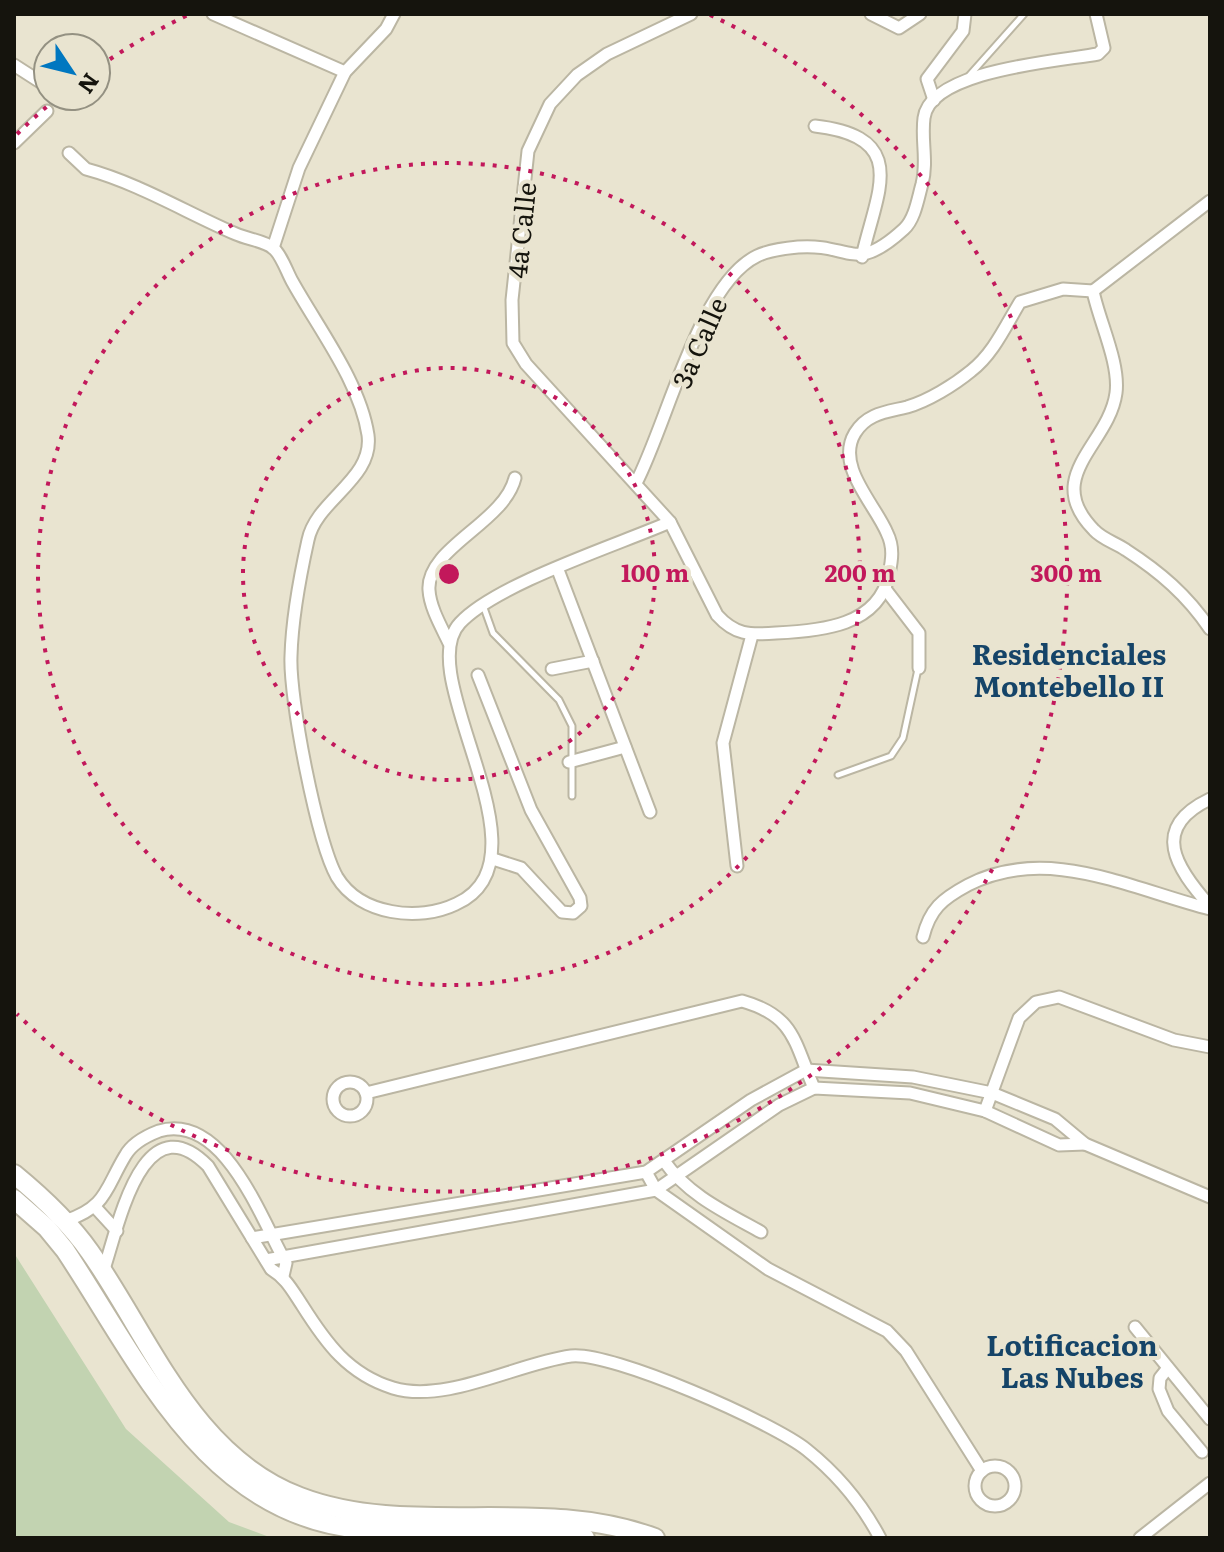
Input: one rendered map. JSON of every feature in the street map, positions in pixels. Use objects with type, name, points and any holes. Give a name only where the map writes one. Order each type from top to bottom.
[{"type":"highway","points":[[14,1160],[41,1198]]},
{"type":"highway","points":[[14,1174],[65,1221],[103,1272],[206,1430],[256,1474],[282,1489],[300,1497],[348,1508],[398,1514],[560,1517],[611,1524],[655,1538]]},
{"type":"highway","points":[[14,1199],[47,1228],[183,1429],[219,1468],[271,1503],[312,1519],[358,1528],[585,1538]]},
{"type":"highway","points":[[14,1212],[47,1228]]},
{"type":"street","points":[[213,14],[345,72]]},
{"type":"street","points":[[273,248],[299,168],[345,72],[386,29],[394,14]]},
{"type":"street","name":"4a Calle","points":[[691,14],[607,54],[577,75],[550,104],[528,151],[512,300],[513,343],[526,364],[670,522],[717,615],[738,634],[752,635]]},
{"type":"street","points":[[871,14],[899,28],[920,14]]},
{"type":"street","points":[[934,100],[927,79],[963,31],[965,14]]},
{"type":"street","points":[[862,257],[888,243],[908,225],[927,166],[924,116],[944,89],[967,78],[1098,54],[1104,48],[1096,14]]},
{"type":"street","points":[[14,65],[32,77]]},
{"type":"street","points":[[14,143],[46,112]]},
{"type":"street","points":[[815,126],[838,129],[863,143],[876,154],[883,168],[862,257]]},
{"type":"street","points":[[69,153],[86,169],[273,248],[346,377],[364,418],[369,447],[360,468],[313,524],[291,654],[298,727],[327,849],[337,877],[357,899],[384,910],[411,913],[438,911],[477,892],[487,878],[493,859],[487,808],[452,675],[449,643],[429,594],[429,580],[449,551],[498,509],[511,492],[515,478]]},
{"type":"street","points":[[737,866],[723,743],[752,635],[802,632],[846,623],[868,612],[886,590],[893,556],[888,535],[856,477],[849,456],[855,433],[874,415],[908,406],[969,373],[986,358],[1020,302],[1063,289],[1093,291],[1210,201]]},
{"type":"street","name":"3a Calle","points":[[636,483],[655,448],[702,319],[723,285],[756,256],[800,247],[862,257]]},
{"type":"street","points":[[1093,291],[1117,380],[1116,395],[1109,415],[1075,474],[1073,492],[1095,531],[1160,573],[1191,600],[1210,629]]},
{"type":"street","points":[[449,643],[457,626],[483,604],[670,522]]},
{"type":"street","points":[[558,570],[650,812]]},
{"type":"street","points":[[886,590],[919,633],[919,668]]},
{"type":"street","points":[[552,669],[593,661]]},
{"type":"street","points":[[478,675],[531,810],[580,898],[581,906],[573,913],[562,912],[521,868],[493,859]]},
{"type":"street","points":[[569,762],[625,747]]},
{"type":"street","points":[[1210,799],[1181,818],[1174,834],[1177,866],[1210,907]]},
{"type":"street","points":[[923,937],[928,916],[938,903],[976,881],[1020,867],[1066,869],[1210,907]]},
{"type":"street","points":[[985,1111],[1019,1018],[1036,1002],[1059,997],[1174,1040],[1210,1047]]},
{"type":"street","points":[[366,1093],[742,1001],[769,1009],[787,1024],[814,1088]]},
{"type":"street","points":[[252,1238],[646,1172],[751,1100],[806,1070],[913,1077],[992,1093],[1055,1119],[1085,1144],[1210,1197]]},
{"type":"street","points":[[266,1260],[656,1190],[779,1105],[814,1088],[910,1093],[985,1111],[1059,1145],[1085,1144]]},
{"type":"street","points":[[65,1221],[95,1207],[111,1188],[125,1154],[141,1138],[163,1130],[185,1129],[205,1136],[228,1158],[286,1263],[283,1276]]},
{"type":"street","points":[[103,1272],[139,1168],[160,1149],[182,1148],[195,1154],[208,1166],[271,1269],[283,1276],[325,1342],[354,1371],[396,1389],[438,1389],[573,1356],[605,1359],[752,1418],[806,1449],[854,1497],[880,1538]]},
{"type":"street","points":[[125,1154],[139,1168]]},
{"type":"street","points":[[664,1161],[676,1177],[700,1197],[761,1232]]},
{"type":"street","points":[[646,1172],[656,1190],[768,1269],[887,1331],[906,1351],[982,1471]]},
{"type":"street","points":[[95,1207],[117,1231]]},
{"type":"street","points":[[1135,1327],[1210,1419]]},
{"type":"street","points":[[1168,1368],[1160,1378],[1161,1400],[1202,1452]]},
{"type":"street","points":[[1140,1538],[1210,1483]]},
{"type":"lane","points":[[967,78],[1024,14]]},
{"type":"lane","points":[[483,604],[493,633],[559,700],[572,726],[569,762],[572,796]]},
{"type":"lane","points":[[838,775],[891,756],[903,738],[919,668]]},
{"type":"green space","points":[[14,1253],[126,1429],[229,1522],[272,1538],[14,1538]]},
{"type":"district","name":"Residenciales Montebello II","points":[[1069,669]]},
{"type":"district","name":"Lotificacion Las Nubes","points":[[1072,1360]]}]
